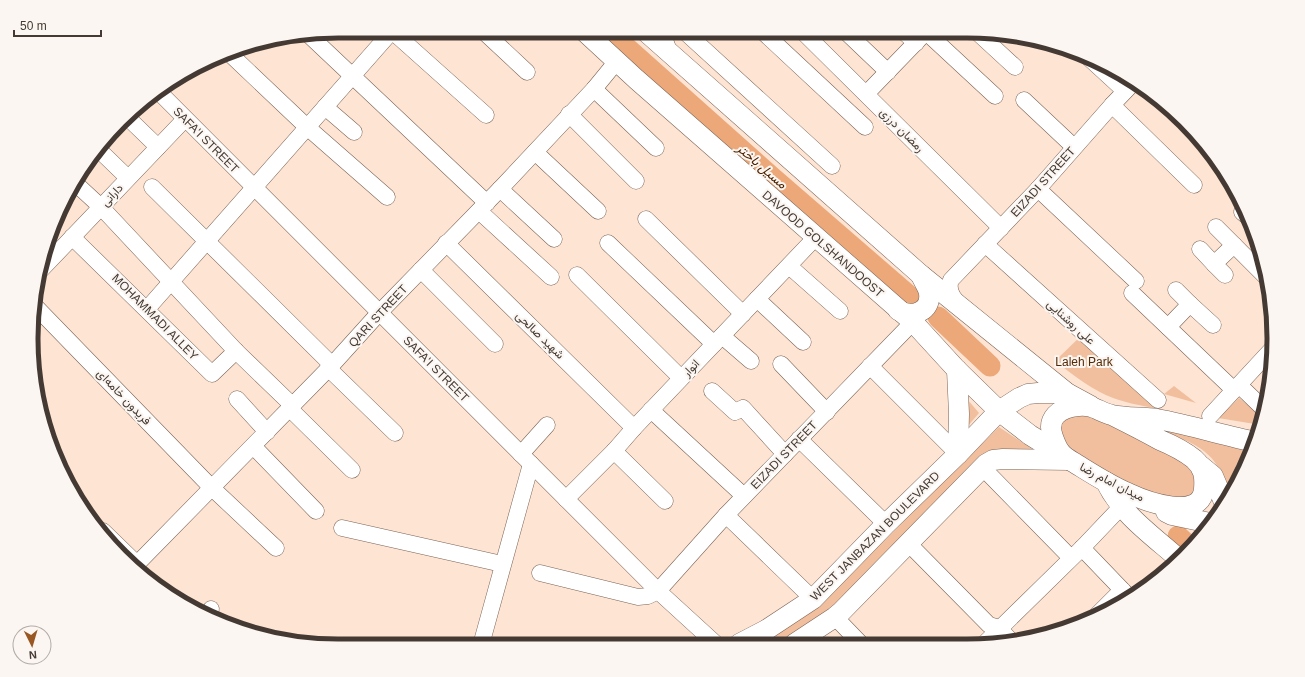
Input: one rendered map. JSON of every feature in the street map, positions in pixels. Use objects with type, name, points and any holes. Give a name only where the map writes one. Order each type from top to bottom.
[{"type":"main road","name":"DAVOOD GOLSHANDOOST","points":[[591,38],[906,316],[956,370],[999,411],[1030,435],[1066,458]]},
{"type":"main road","points":[[653,38],[921,276],[968,312],[1006,346],[1067,393],[1180,449],[1213,476],[1222,497]]},
{"type":"main road","points":[[906,316],[906,314],[912,315],[927,305],[929,293],[921,276]]},
{"type":"main road","points":[[956,370],[959,414],[958,454]]},
{"type":"main road","name":"WEST JANBAZAN BOULEVARD","points":[[749,639],[766,630],[813,599],[999,411],[1018,398],[1028,394],[1067,393]]},
{"type":"main road","points":[[1066,458],[1055,444],[1050,424],[1052,419],[1064,410],[1077,406],[1091,406]]},
{"type":"main road","points":[[1112,415],[1157,419],[1249,441]]},
{"type":"main road","points":[[802,639],[835,617],[982,468],[993,460],[1066,458]]},
{"type":"main road","name":"میدان امام رضا","points":[[1066,458],[1129,494],[1156,503],[1179,507],[1187,507],[1199,502],[1204,492],[1203,472],[1200,466]]},
{"type":"main road","points":[[1106,482],[1111,493],[1121,507],[1175,555]]},
{"type":"main road","points":[[1156,503],[1172,515],[1204,522]]},
{"type":"street","points":[[147,308],[386,38]]},
{"type":"street","points":[[400,38],[486,115]]},
{"type":"street","points":[[491,38],[527,72]]},
{"type":"street","points":[[665,38],[670,54]]},
{"type":"street","points":[[692,38],[832,166]]},
{"type":"street","points":[[770,38],[865,127]]},
{"type":"street","name":"رمضان درزی","points":[[808,38],[1001,228]]},
{"type":"street","points":[[852,38],[888,72]]},
{"type":"street","points":[[866,94],[920,38]]},
{"type":"street","points":[[927,38],[995,96]]},
{"type":"street","points":[[985,39],[1015,67]]},
{"type":"street","points":[[314,40],[483,207],[551,278]]},
{"type":"street","points":[[234,57],[307,127],[386,197]]},
{"type":"street","name":"QARI STREET","points":[[138,563],[211,487],[267,432],[446,243],[483,207],[594,89],[617,62]]},
{"type":"street","points":[[1116,77],[1129,87]]},
{"type":"street","name":"EIZADI STREET","points":[[968,312],[953,298],[950,287],[951,280],[1038,190],[1074,147],[1129,87]]},
{"type":"street","points":[[594,89],[656,148]]},
{"type":"street","name":"SAFA'I STREET","points":[[162,96],[566,499],[658,590],[711,639]]},
{"type":"street","points":[[1024,100],[1074,147]]},
{"type":"street","points":[[1112,105],[1194,185]]},
{"type":"street","points":[[325,107],[354,132]]},
{"type":"street","points":[[569,114],[636,181]]},
{"type":"street","name":"دارانی","points":[[50,254],[56,244],[72,237],[185,119]]},
{"type":"street","points":[[131,122],[158,147]]},
{"type":"street","points":[[535,152],[598,211]]},
{"type":"street","points":[[102,153],[128,178]]},
{"type":"street","points":[[79,187],[101,207],[236,351],[352,470]]},
{"type":"street","points":[[152,187],[395,433]]},
{"type":"street","points":[[500,189],[554,239]]},
{"type":"street","points":[[1038,190],[1134,287],[1168,328],[1259,405]]},
{"type":"street","points":[[646,219],[743,314]]},
{"type":"street","points":[[1216,226],[1259,270]]},
{"type":"street","name":"MOHAMMADI ALLEY","points":[[72,237],[147,308],[212,374],[236,351]]},
{"type":"street","name":"انوار","points":[[566,499],[614,451],[681,378],[816,237]]},
{"type":"street","name":"شهید صالحی","points":[[446,243],[634,428]]},
{"type":"street","points":[[608,243],[718,340],[751,361]]},
{"type":"street","name":"علی روشنایی","points":[[985,244],[1158,400]]},
{"type":"street","points":[[1200,249],[1220,270],[1234,245]]},
{"type":"street","points":[[789,266],[840,311]]},
{"type":"street","points":[[421,270],[495,344]]},
{"type":"street","points":[[578,275],[681,378]]},
{"type":"street","points":[[1176,290],[1213,325]]},
{"type":"street","points":[[758,298],[803,342]]},
{"type":"street","points":[[1168,328],[1190,304]]},
{"type":"street","name":"فریدون خامه‌ای","points":[[40,312],[211,487],[276,548]]},
{"type":"street","name":"EIZADI STREET","points":[[658,590],[726,515],[870,366],[906,316]]},
{"type":"street","points":[[1210,416],[1266,355]]},
{"type":"street","points":[[781,364],[827,412]]},
{"type":"street","points":[[870,366],[958,454]]},
{"type":"street","points":[[712,391],[735,412],[743,408],[785,454]]},
{"type":"street","points":[[237,399],[267,432]]},
{"type":"street","points":[[651,410],[744,496]]},
{"type":"street","points":[[482,639],[502,564],[526,459],[547,426]]},
{"type":"street","points":[[799,439],[886,524]]},
{"type":"street","points":[[253,446],[316,511]]},
{"type":"street","points":[[614,451],[665,501]]},
{"type":"street","points":[[982,468],[1076,553],[1125,594]]},
{"type":"street","points":[[990,638],[1121,507]]},
{"type":"street","points":[[726,515],[813,599]]},
{"type":"street","points":[[342,528],[502,564]]},
{"type":"street","points":[[908,542],[989,625],[999,628],[1006,636]]},
{"type":"street","points":[[540,573],[638,597],[648,596],[658,590]]},
{"type":"street","points":[[835,617],[856,639]]},
{"type":"green space","name":"Laleh Park","points":[[1082,335],[1162,410],[1125,402],[1105,395],[1083,382],[1055,361]]},
{"type":"green space","points":[[1174,386],[1196,403],[1164,394]]},
{"type":"green space","points":[[962,393],[979,413],[961,434]]},
{"type":"green space","points":[[1239,398],[1258,413],[1254,424],[1218,418]]},
{"type":"green space","points":[[1082,412],[1187,459],[1199,488],[1182,502],[1123,482],[1066,447],[1056,422]]},
{"type":"green space","points":[[999,427],[1032,449],[1003,453],[913,528],[828,611],[787,639],[762,639],[848,577]]},
{"type":"green space","points":[[1157,429],[1246,448],[1227,489],[1220,471],[1209,455],[1193,444]]},
{"type":"waterway","name":"مسیل باختر","points":[[616,38],[773,178],[915,301]]},
{"type":"waterway","name":"مسیل باختر","points":[[938,317],[990,366]]},
{"type":"waterway","name":"مسیل باختر","points":[[1178,536],[1186,543]]}]
